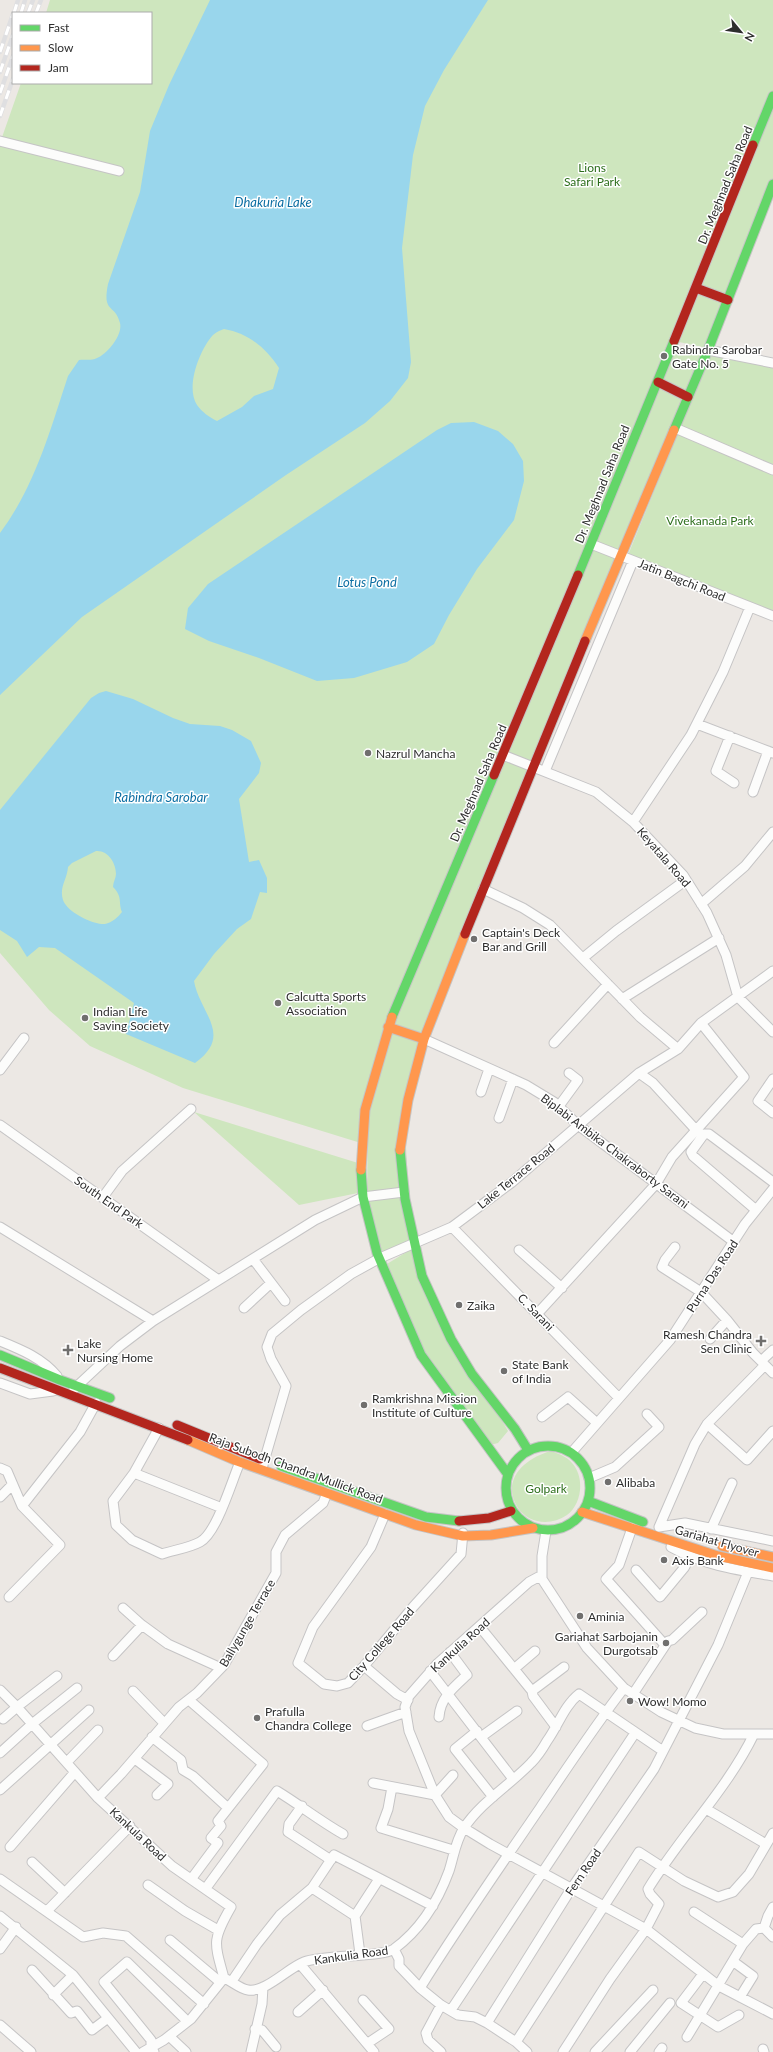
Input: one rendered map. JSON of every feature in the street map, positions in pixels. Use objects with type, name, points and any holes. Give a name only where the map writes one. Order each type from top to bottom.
[{"type":"street","name":"Dr. Meghnad Saha Road","points":[[507,1473],[421,1355],[380,1258],[363,1197],[361,1161],[364,1110],[388,1027],[591,544],[772,100]]},
{"type":"street","points":[[0,141],[119,171]]},
{"type":"street","points":[[528,1450],[515,1429],[472,1374],[451,1339],[422,1276],[404,1192],[400,1147],[408,1100],[424,1039],[483,889],[708,350],[773,184]]},
{"type":"street","points":[[696,288],[728,300]]},
{"type":"street","points":[[708,350],[773,363]]},
{"type":"street","points":[[658,382],[688,397]]},
{"type":"street","points":[[675,428],[773,470]]},
{"type":"street","name":"Jatin Bagchi Road","points":[[591,544],[773,616]]},
{"type":"street","points":[[545,771],[633,561]]},
{"type":"street","points":[[633,822],[664,778],[697,724],[723,672],[750,607]]},
{"type":"street","points":[[697,724],[770,752],[753,792]]},
{"type":"street","points":[[730,736],[716,771],[734,783]]},
{"type":"street","name":"Keyatala Road","points":[[503,755],[596,792],[633,822],[686,880],[719,938],[726,955],[738,997],[773,1032]]},
{"type":"street","points":[[701,904],[745,866],[773,832]]},
{"type":"street","points":[[584,958],[616,931],[686,880]]},
{"type":"street","points":[[483,889],[523,908],[550,925],[584,958],[640,1017],[678,1049]]},
{"type":"street","points":[[622,999],[719,938]]},
{"type":"street","name":"Lake Terrace Road","points":[[263,1470],[264,1460],[286,1386],[271,1359],[267,1348],[272,1334],[350,1274],[380,1258],[452,1227],[511,1183],[639,1073],[678,1049],[701,1023],[773,971]]},
{"type":"street","points":[[554,1043],[608,984]]},
{"type":"street","points":[[538,1313],[656,1184],[672,1157],[744,1077],[701,1023]]},
{"type":"street","points":[[388,1027],[424,1039]]},
{"type":"street","points":[[0,1070],[24,1038]]},
{"type":"street","name":"Biplabi Ambika Chakraborty Sarani","points":[[424,1039],[526,1085],[559,1106],[578,1125],[734,1242]]},
{"type":"street","points":[[481,1092],[489,1069]]},
{"type":"street","points":[[559,1106],[578,1080],[569,1073]]},
{"type":"street","points":[[639,1073],[653,1083],[696,1130]]},
{"type":"street","points":[[499,1118],[512,1079]]},
{"type":"street","points":[[773,1079],[758,1101],[773,1113]]},
{"type":"street","points":[[103,1197],[122,1171],[191,1108]]},
{"type":"street","name":"South End Park","points":[[0,1125],[217,1279]]},
{"type":"street","points":[[756,1210],[693,1156],[691,1152],[704,1134],[709,1134],[773,1182]]},
{"type":"street","points":[[70,1395],[77,1386],[120,1346],[153,1321],[217,1279],[315,1220],[363,1197],[404,1192]]},
{"type":"street","name":"Purna Das Road","points":[[572,1452],[670,1340],[756,1210],[772,1195]]},
{"type":"street","points":[[0,1227],[153,1321]]},
{"type":"street","name":"C. Sarani","points":[[452,1227],[538,1313],[619,1398]]},
{"type":"street","points":[[675,1247],[662,1266],[701,1292],[773,1373]]},
{"type":"street","points":[[519,1250],[562,1288]]},
{"type":"street","points":[[253,1258],[285,1301]]},
{"type":"street","points":[[244,1308],[271,1283]]},
{"type":"street","points":[[710,1339],[727,1320]]},
{"type":"street","points":[[0,1341],[32,1355],[48,1365],[60,1380]]},
{"type":"street","points":[[657,1531],[695,1444],[707,1424],[773,1350]]},
{"type":"street","points":[[0,1355],[60,1380],[121,1402]]},
{"type":"street","name":"Raja Subodh Chandra Mullick Road","points":[[0,1368],[23,1378],[96,1403],[240,1462],[440,1532],[463,1536],[491,1535],[533,1528]]},
{"type":"street","points":[[0,1382],[30,1394],[57,1390]]},
{"type":"street","points":[[542,1417],[568,1397],[597,1423]]},
{"type":"street","points":[[22,1506],[80,1432],[96,1403]]},
{"type":"street","points":[[589,1478],[615,1467],[659,1428],[647,1414]]},
{"type":"street","points":[[170,1422],[264,1460],[426,1517],[465,1522],[492,1518],[512,1511]]},
{"type":"street","points":[[707,1424],[747,1460],[773,1431]]},
{"type":"street","points":[[159,1428],[134,1473],[113,1501],[116,1525],[132,1540],[162,1554],[201,1542],[210,1534],[240,1462]]},
{"type":"street","points":[[543,1445],[558,1446],[572,1452],[583,1464],[589,1478],[590,1490],[588,1501],[582,1512],[565,1527],[546,1531],[533,1528],[521,1522],[512,1511],[505,1493],[507,1473],[515,1459],[528,1450],[543,1445]]},
{"type":"street","points":[[0,1468],[7,1471],[22,1506],[60,1545],[9,1597]]},
{"type":"street","points":[[134,1473],[222,1508]]},
{"type":"street","points":[[711,1529],[732,1483]]},
{"type":"street","points":[[0,1497],[12,1485]]},
{"type":"street","name":"Ballygunge Terrace","points":[[98,1798],[134,1759],[178,1707],[189,1700],[221,1668],[276,1573],[276,1552],[285,1535],[323,1503],[327,1493]]},
{"type":"street","points":[[588,1501],[657,1531],[700,1546],[713,1565],[773,1576]]},
{"type":"street","points":[[582,1512],[632,1528],[657,1531],[686,1523],[773,1541]]},
{"type":"street","name":"City College Road","points":[[385,1514],[371,1547],[313,1627],[298,1663],[324,1684],[337,1686],[348,1683],[364,1666],[413,1607],[461,1554],[465,1522]]},
{"type":"street","points":[[632,1528],[619,1565],[606,1579],[665,1645]]},
{"type":"street","points":[[546,1531],[542,1579],[587,1648],[624,1688],[661,1712],[695,1728],[722,1734],[773,1734]]},
{"type":"street","name":"Gariahat Flyover","points":[[657,1531],[700,1546],[773,1568]]},
{"type":"street","points":[[636,1570],[660,1597],[700,1546]]},
{"type":"street","name":"Gariahat Flyover","points":[[700,1546],[773,1557]]},
{"type":"street","name":"Fern Road","points":[[487,2023],[571,1889],[654,1769],[718,1645],[748,1572]]},
{"type":"street","name":"Kankulia Road","points":[[542,1575],[529,1582],[480,1628],[450,1652],[430,1671],[408,1700],[405,1707],[409,1732],[435,1795],[449,1816],[464,1828],[571,1889],[646,1929],[719,1986],[773,2014]]},
{"type":"street","points":[[123,1608],[142,1625],[168,1644],[221,1668]]},
{"type":"street","points":[[633,1694],[665,1645],[702,1612]]},
{"type":"street","points":[[113,1656],[142,1625]]},
{"type":"street","points":[[480,1628],[532,1692],[533,1696],[556,1726]]},
{"type":"street","points":[[514,1669],[536,1651]]},
{"type":"street","points":[[439,1717],[439,1708],[448,1694],[467,1675],[450,1652]]},
{"type":"street","points":[[364,1666],[397,1694],[408,1700]]},
{"type":"street","points":[[532,1692],[564,1667]]},
{"type":"street","points":[[430,1671],[513,1779]]},
{"type":"street","points":[[3,1719],[57,1676]]},
{"type":"street","points":[[0,1753],[32,1724],[77,1688]]},
{"type":"street","points":[[420,1988],[508,1854],[605,1713],[624,1688]]},
{"type":"street","name":"Kankula Road","points":[[0,1690],[50,1743],[98,1798],[172,1866],[192,1878],[231,1907],[218,1930],[216,1946],[225,1980]]},
{"type":"street","points":[[133,1690],[164,1723]]},
{"type":"street","name":"Kankulia Road","points":[[263,1988],[300,1964],[322,1958],[386,1952],[394,1949],[412,1931],[433,1906],[449,1870],[453,1850],[464,1828],[493,1797],[532,1762],[567,1707],[579,1694],[605,1713]]},
{"type":"street","points":[[189,1700],[263,1764],[218,1821],[221,1826],[211,1838],[218,1843],[192,1878]]},
{"type":"street","points":[[0,1790],[50,1743],[89,1710]]},
{"type":"street","points":[[493,1797],[455,1749],[516,1711]]},
{"type":"street","points":[[367,1726],[406,1712]]},
{"type":"street","points":[[605,1713],[663,1751]]},
{"type":"street","points":[[67,1762],[98,1730]]},
{"type":"street","points":[[450,2010],[635,1733]]},
{"type":"street","points":[[563,2052],[610,1979],[646,1929],[659,1904],[650,1894],[648,1889],[662,1865],[706,1809],[743,1755],[754,1734]]},
{"type":"street","points":[[152,1737],[181,1760],[183,1770],[193,1776],[228,1808]]},
{"type":"street","points":[[134,1759],[168,1784],[157,1794]]},
{"type":"street","points":[[10,1847],[75,1772]]},
{"type":"street","points":[[373,1783],[435,1795],[453,1775]]},
{"type":"street","points":[[392,1787],[388,1809],[381,1828],[453,1850]]},
{"type":"street","points":[[206,1888],[277,1791],[302,1806],[323,1823],[344,1834]]},
{"type":"street","points":[[302,1806],[289,1824],[288,1832],[331,1860]]},
{"type":"street","points":[[706,1809],[766,1844]]},
{"type":"street","points":[[47,1911],[130,1826]]},
{"type":"street","points":[[394,1949],[399,1959],[398,1966],[440,2005],[458,2015],[475,2017],[487,2023],[520,2048],[604,1907],[639,1852],[662,1865],[684,1881],[718,1897],[733,1892],[748,1874],[773,1833]]},
{"type":"street","points":[[149,2051],[187,2021],[204,2004],[257,1944],[280,1915],[312,1888],[334,1855],[433,1906]]},
{"type":"street","points":[[32,1862],[64,1893]]},
{"type":"street","points":[[0,1879],[83,1937],[103,1933],[126,1936],[204,2004]]},
{"type":"street","points":[[360,1954],[355,1916],[379,1879]]},
{"type":"street","points":[[148,1885],[186,1911],[218,1930]]},
{"type":"street","points":[[312,1888],[355,1916]]},
{"type":"street","points":[[764,1928],[773,1907]]},
{"type":"street","points":[[694,1912],[743,1944]]},
{"type":"street","points":[[0,1916],[16,1927],[73,1975],[136,2052]]},
{"type":"street","points":[[0,1949],[16,1927]]},
{"type":"street","points":[[764,1928],[773,1937]]},
{"type":"street","points":[[687,2037],[734,1962],[743,1944],[756,1930],[764,1928]]},
{"type":"street","points":[[170,1940],[225,1980],[249,1990],[263,1988],[262,2004],[255,2029],[251,2052]]},
{"type":"street","points":[[149,2051],[151,2040],[104,1982],[127,1962],[187,2021]]},
{"type":"street","points":[[734,1962],[752,1976],[740,1997]]},
{"type":"street","points":[[300,1964],[323,1990],[369,2049],[389,2029],[363,2000]]},
{"type":"street","points":[[32,1970],[53,1995],[71,2012],[77,2011],[92,2030],[108,2018]]},
{"type":"street","points":[[703,1974],[681,2004],[718,2027],[739,2015]]},
{"type":"street","points":[[53,1995],[73,1975]]},
{"type":"street","points":[[298,2012],[323,1990]]},
{"type":"street","points":[[595,2052],[653,1990]]},
{"type":"street","points":[[630,2052],[670,2003]]},
{"type":"street","points":[[440,2005],[426,2033],[428,2040],[441,2052]]},
{"type":"street","points":[[0,2025],[31,2052]]},
{"type":"street","points":[[255,2029],[262,2030],[276,2047]]},
{"type":"street","points":[[169,2036],[186,2052]]},
{"type":"green space","name":"Lions Safari Park","points":[[50,0],[773,0],[773,94],[387,1024],[364,1144],[183,1088],[90,1046],[49,1010],[0,953],[0,143],[21,84],[152,84],[152,12],[46,12]]},
{"type":"green space","points":[[773,104],[773,179],[707,348],[679,342]]},
{"type":"green space","points":[[676,347],[704,353],[622,554],[595,543]]},
{"type":"green space","name":"Vivekanada Park","points":[[710,354],[773,367],[773,612],[628,555]]},
{"type":"green space","points":[[593,548],[618,558],[424,1037],[392,1026]]},
{"type":"green space","points":[[391,1031],[420,1042],[404,1108],[411,1241],[383,1257],[367,1203],[368,1109]]},
{"type":"green space","points":[[194,1112],[358,1163],[358,1193],[299,1205]]},
{"type":"green space","points":[[413,1248],[420,1283],[508,1431],[498,1443],[490,1445],[424,1353],[387,1264]]},
{"type":"green space","name":"Golpark","points":[[551,1451],[560,1454],[572,1463],[579,1475],[580,1490],[576,1504],[567,1515],[554,1521],[541,1522],[528,1517],[518,1508],[513,1498],[512,1488],[518,1472],[524,1465],[541,1454]]},
{"type":"water","name":"Dhakuria Lake","points":[[210,0],[488,0],[444,70],[425,106],[413,155],[402,248],[411,362],[408,378],[390,401],[365,423],[286,475],[82,617],[0,695],[0,533],[23,496],[32,477],[48,437],[68,376],[79,360],[95,359],[105,353],[113,344],[119,333],[120,323],[118,317],[108,304],[107,300],[108,284],[140,192],[150,131],[169,85]],"holes":[[[224,329],[233,331],[256,342],[279,368],[273,389],[254,396],[242,407],[217,421],[211,418],[197,405],[194,397],[193,379],[199,359],[208,341],[213,335]]]},
{"type":"water","name":"Lotus Pond","points":[[474,422],[498,431],[513,444],[523,461],[524,481],[514,520],[477,569],[449,615],[434,644],[407,662],[354,678],[317,681],[259,658],[209,641],[185,629],[188,608],[208,584],[437,430],[451,423]]},
{"type":"water","name":"Rabindra Sarobar","points":[[106,691],[133,699],[173,718],[190,724],[220,726],[232,730],[251,741],[261,763],[259,773],[239,799],[249,862],[259,860],[267,878],[267,893],[260,892],[251,919],[237,929],[214,954],[194,981],[197,993],[211,1024],[213,1033],[212,1043],[206,1053],[195,1063],[126,1034],[134,1003],[55,948],[39,947],[27,957],[17,941],[0,930],[0,810],[91,698]],"holes":[[[96,851],[100,851],[108,855],[115,866],[116,877],[113,887],[118,894],[122,912],[113,921],[105,924],[87,920],[75,913],[65,905],[62,895],[68,867],[72,863]]]},
{"type":"railway","points":[[14,12],[18,0]]},
{"type":"railway","points":[[21,12],[25,0]]},
{"type":"railway","points":[[28,12],[33,0]]},
{"type":"railway","points":[[36,12],[41,0]]},
{"type":"railway","points":[[0,52],[12,17]]},
{"type":"railway","points":[[0,72],[12,38]]},
{"type":"railway","points":[[0,93],[12,59]]},
{"type":"railway","points":[[0,116],[12,82]]},
{"type":"traffic: fast","points":[[753,145],[773,96]]},
{"type":"traffic: fast","points":[[674,430],[708,350],[773,184]]},
{"type":"traffic: fast","points":[[578,575],[674,341]]},
{"type":"traffic: fast","points":[[392,1017],[494,775]]},
{"type":"traffic: fast","points":[[400,1150],[405,1199],[422,1276],[451,1339],[472,1374],[515,1429],[528,1450]]},
{"type":"traffic: fast","points":[[361,1170],[363,1197],[377,1253],[421,1355],[507,1473]]},
{"type":"traffic: fast","points":[[0,1355],[60,1380],[110,1398]]},
{"type":"traffic: fast","points":[[540,1446],[556,1446],[572,1453],[583,1464],[590,1480],[590,1488],[590,1496],[587,1504],[578,1518],[572,1523],[556,1530],[540,1530],[524,1523],[513,1512],[506,1496],[506,1480],[513,1464],[524,1453],[540,1446]]},
{"type":"traffic: fast","points":[[281,1466],[426,1517],[459,1521]]},
{"type":"traffic: fast","points":[[588,1501],[643,1522]]},
{"type":"traffic: slow","points":[[585,641],[674,430]]},
{"type":"traffic: slow","points":[[400,1150],[408,1100],[424,1039],[465,934]]},
{"type":"traffic: slow","points":[[361,1170],[365,1110],[392,1017]]},
{"type":"traffic: slow","points":[[388,1027],[424,1039]]},
{"type":"traffic: slow","points":[[188,1440],[237,1461],[416,1525],[463,1536],[491,1535],[533,1528]]},
{"type":"traffic: slow","points":[[582,1512],[718,1556],[773,1568]]},
{"type":"traffic: slow","points":[[722,1546],[773,1557]]},
{"type":"traffic: jam","points":[[674,341],[753,145]]},
{"type":"traffic: jam","points":[[696,288],[728,300]]},
{"type":"traffic: jam","points":[[658,382],[688,397]]},
{"type":"traffic: jam","points":[[494,775],[578,575]]},
{"type":"traffic: jam","points":[[465,934],[585,641]]},
{"type":"traffic: jam","points":[[0,1368],[188,1440]]},
{"type":"traffic: jam","points":[[177,1425],[260,1459]]},
{"type":"traffic: jam","points":[[459,1521],[489,1518],[511,1511]]},
{"type":"place","name":"Rabindra Sarobar Gate No. 5","points":[[664,356]]},
{"type":"place","name":"Nazrul Mancha","points":[[368,753]]},
{"type":"place","name":"Captain's Deck Bar and Grill","points":[[474,939]]},
{"type":"place","name":"Calcutta Sports Association","points":[[278,1003]]},
{"type":"place","name":"Indian Life Saving Society","points":[[85,1018]]},
{"type":"place","name":"Zaika","points":[[459,1305]]},
{"type":"place","name":"Ramesh Chandra Sen Clinic","points":[[761,1341]]},
{"type":"place","name":"Lake Nursing Home","points":[[68,1350]]},
{"type":"place","name":"State Bank of India","points":[[504,1371]]},
{"type":"place","name":"Ramkrishna Mission Institute of Culture","points":[[364,1405]]},
{"type":"place","name":"Alibaba","points":[[608,1482]]},
{"type":"place","name":"Axis Bank","points":[[664,1560]]},
{"type":"place","name":"Aminia","points":[[580,1616]]},
{"type":"place","name":"Gariahat Sarbojanin Durgotsab","points":[[666,1643]]},
{"type":"place","name":"Wow! Momo","points":[[630,1701]]},
{"type":"place","name":"Prafulla Chandra College","points":[[257,1718]]}]
